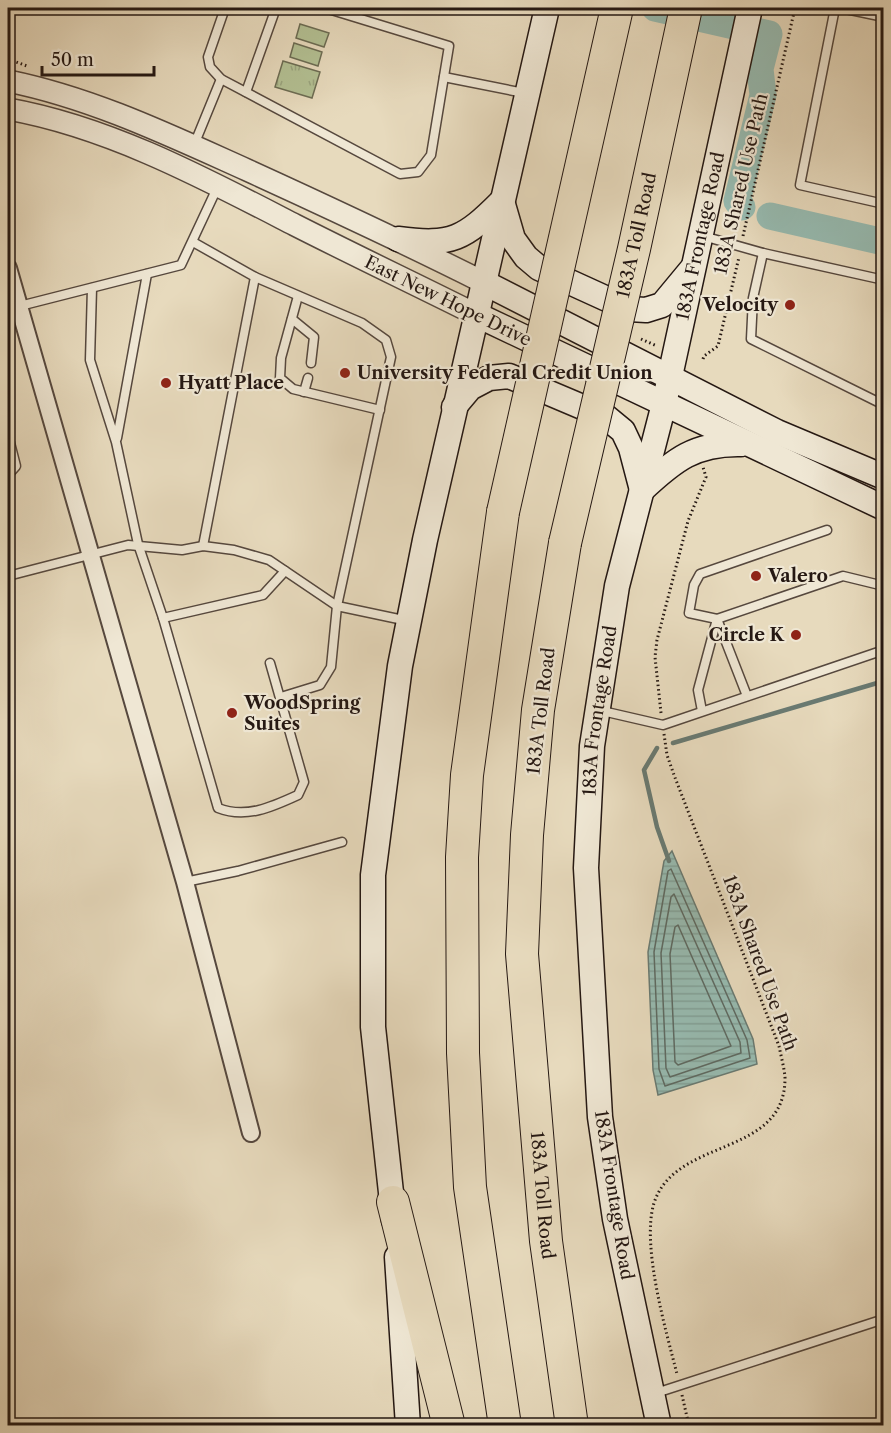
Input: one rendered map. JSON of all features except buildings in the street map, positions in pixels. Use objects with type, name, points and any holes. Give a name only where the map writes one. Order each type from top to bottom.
[{"type":"highway","points":[[505,1425],[470,1187],[463,1053],[462,857],[467,776],[503,512],[617,8]]},
{"type":"highway","name":"183A Toll Road","points":[[572,1425],[546,1241],[522,954],[527,835],[538,710],[565,543],[634,249],[686,8]]},
{"type":"highway","points":[[393,1202],[449,1425]]},
{"type":"main road","points":[[408,1425],[393,1202],[373,1027],[373,875],[400,666],[409,621],[475,314],[547,8]]},
{"type":"main road","name":"183A Frontage Road","points":[[659,1425],[615,1219],[600,1117],[594,1045],[586,868],[592,746],[617,585],[664,404],[750,8]]},
{"type":"main road","points":[[398,239],[432,244],[452,238],[480,222],[502,201]]},
{"type":"main road","points":[[502,201],[513,239],[539,268],[629,309],[646,310],[662,305],[694,266]]},
{"type":"main road","name":"East New Hope Drive","points":[[483,282],[669,379],[777,432],[884,477]]},
{"type":"main road","name":"East New Hope Drive","points":[[475,314],[884,508]]},
{"type":"main road","points":[[454,408],[470,388],[489,378],[509,376],[606,417],[623,431],[631,448],[642,490],[667,466],[694,450],[712,445],[746,444]]},
{"type":"street","name":"East New Hope Drive","points":[[8,81],[41,88],[105,108],[398,239],[483,282]]},
{"type":"street","name":"East New Hope Drive","points":[[8,109],[41,115],[108,138],[218,186],[475,314]]},
{"type":"street","points":[[8,268],[14,308],[89,553],[184,882],[251,1133]]},
{"type":"lane","points":[[225,8],[208,57],[210,67],[221,79],[400,174],[418,172],[431,155],[449,46],[325,8]]},
{"type":"lane","points":[[246,92],[276,8]]},
{"type":"lane","points":[[835,8],[800,185],[884,204]]},
{"type":"lane","points":[[841,8],[884,17]]},
{"type":"lane","points":[[444,77],[527,93]]},
{"type":"lane","points":[[194,146],[221,79]]},
{"type":"lane","points":[[14,308],[181,265],[218,186]]},
{"type":"lane","points":[[701,236],[763,253],[884,280]]},
{"type":"lane","points":[[193,242],[255,278],[362,323],[386,340],[391,357],[337,606],[331,667],[320,685],[280,697]]},
{"type":"lane","points":[[763,253],[753,298],[751,339],[884,405]]},
{"type":"lane","points":[[116,442],[147,274]]},
{"type":"lane","points":[[203,546],[255,278]]},
{"type":"lane","points":[[92,288],[90,360],[116,442],[138,544],[164,618],[218,808],[233,814],[266,810],[298,795],[304,782],[270,663]]},
{"type":"lane","points":[[298,296],[281,358],[280,378],[293,389],[380,410]]},
{"type":"lane","points":[[292,319],[314,337],[311,363]]},
{"type":"lane","points":[[304,392],[308,378]]},
{"type":"lane","points":[[8,433],[16,466],[8,475]]},
{"type":"lane","points":[[827,530],[700,574],[694,585],[689,613],[717,619],[843,576],[884,586]]},
{"type":"lane","points":[[8,576],[89,553],[138,544],[182,550],[203,546],[234,550],[269,560],[337,606],[409,621]]},
{"type":"lane","points":[[164,618],[263,595],[285,571]]},
{"type":"lane","points":[[702,711],[698,690],[717,619]]},
{"type":"lane","points":[[717,619],[747,696]]},
{"type":"lane","points":[[598,710],[663,725],[884,650]]},
{"type":"lane","points":[[184,882],[238,871],[342,842]]},
{"type":"lane","points":[[653,1394],[884,1319]]},
{"type":"path","name":"183A Shared Use Path","points":[[703,360],[718,346],[795,8]]},
{"type":"path","name":"183A Shared Use Path","points":[[690,1425],[651,1250],[654,1203],[663,1188],[685,1163],[748,1137],[763,1127],[774,1114],[783,1094],[785,1077],[779,1046],[667,755],[655,657],[657,640],[688,521],[706,477],[701,464]]},
{"type":"green space","points":[[300,24],[329,33],[324,47],[296,38]]},
{"type":"green space","points":[[294,43],[322,52],[318,66],[290,57]]},
{"type":"green space","points":[[283,61],[320,72],[312,98],[275,87]]},
{"type":"water","points":[[672,851],[753,1039],[757,1064],[658,1095],[653,1070],[648,952],[664,861]]},
{"type":"waterway","points":[[655,8],[769,34],[760,69],[763,95],[737,201],[742,207]]},
{"type":"waterway","points":[[770,216],[884,242]]},
{"type":"waterway","points":[[673,743],[884,681]]},
{"type":"waterway","points":[[657,748],[644,770],[657,827],[669,861]]},
{"type":"place","name":"Velocity","points":[[790,305]]},
{"type":"place","name":"University Federal Credit Union","points":[[345,373]]},
{"type":"place","name":"Hyatt Place","points":[[166,383]]},
{"type":"place","name":"Valero","points":[[756,576]]},
{"type":"place","name":"Circle K","points":[[796,635]]},
{"type":"place","name":"WoodSpring Suites","points":[[232,713]]}]
